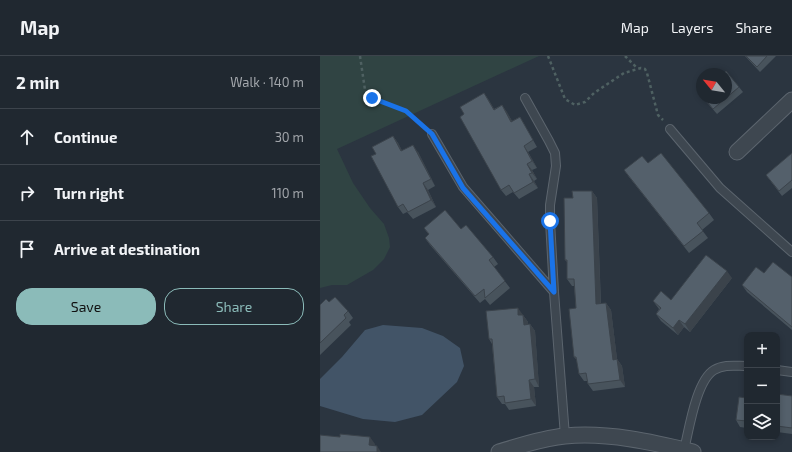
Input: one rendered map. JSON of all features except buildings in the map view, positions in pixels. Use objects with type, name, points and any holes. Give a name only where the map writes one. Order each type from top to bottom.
[{"type":"street","points":[[737,152],[792,100]]},
{"type":"street","points":[[499,452],[532,442],[565,436],[605,436],[645,441],[689,451]]},
{"type":"lane","points":[[525,98],[555,153],[556,166],[550,205],[550,221],[565,436]]},
{"type":"lane","points":[[670,129],[720,188],[792,252]]},
{"type":"lane","points":[[432,134],[463,188],[554,292]]},
{"type":"lane","points":[[689,451],[695,401],[702,385],[713,371],[727,365],[744,366]]},
{"type":"lane","points":[[780,370],[792,372]]},
{"type":"path","points":[[360,56],[365,90],[372,98],[406,111],[432,134]]},
{"type":"path","points":[[548,56],[566,99],[574,104],[585,102],[594,93],[624,73],[637,68],[645,69],[658,115],[670,129]]},
{"type":"path","points":[[625,56],[637,68]]},
{"type":"green space","points":[[320,56],[539,56],[337,149],[353,183],[370,208],[384,224],[389,238],[390,247],[384,259],[373,270],[347,285],[332,285],[320,288]]},
{"type":"water","points":[[383,325],[422,328],[443,336],[460,348],[464,366],[457,382],[422,415],[395,422],[363,419],[320,406],[320,379],[342,357],[365,330]]},
{"type":"route","points":[[372,98],[406,111],[432,134],[463,188],[554,292],[550,221]]}]
